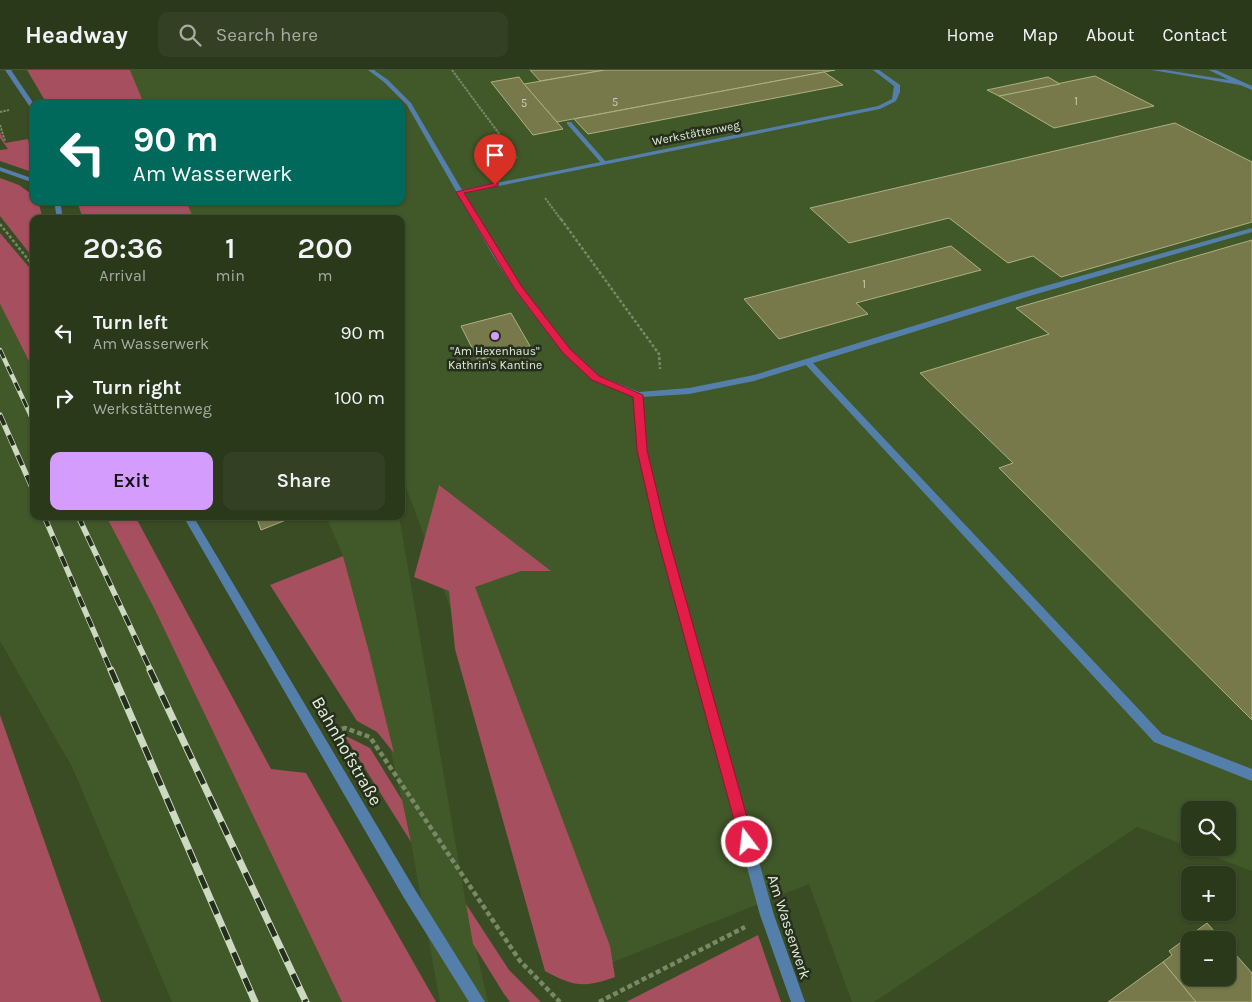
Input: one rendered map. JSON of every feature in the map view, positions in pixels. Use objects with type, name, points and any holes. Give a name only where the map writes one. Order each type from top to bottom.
[{"type":"street","points":[[8,70],[30,103]]},
{"type":"street","points":[[371,70],[386,81],[404,100]]},
{"type":"street","name":"Werkstättenweg","points":[[459,192],[880,107],[894,100],[897,85],[876,70]]},
{"type":"street","points":[[1155,70],[1240,84]]},
{"type":"street","points":[[1212,70],[1252,88]]},
{"type":"street","points":[[405,101],[518,288],[566,351],[596,378],[638,395],[689,391],[754,378],[1030,294],[1252,230]]},
{"type":"street","points":[[569,123],[604,163]]},
{"type":"street","points":[[0,169],[30,180]]},
{"type":"street","points":[[808,362],[1158,738],[1252,775]]},
{"type":"street","name":"Am Wasserwerk","points":[[638,395],[642,450],[660,529],[767,915],[798,1002]]},
{"type":"street","name":"Bahnhofstraße","points":[[190,520],[409,893],[478,1002]]},
{"type":"path","points":[[452,70],[659,354],[663,393]]},
{"type":"path","points":[[0,125],[5,141]]},
{"type":"path","points":[[0,224],[30,262]]},
{"type":"path","points":[[318,740],[346,728],[370,737],[520,962],[560,1002]]},
{"type":"path","points":[[599,1002],[767,915]]},
{"type":"shaded area","points":[[27,70],[130,70],[142,100],[45,100]]},
{"type":"shaded area","points":[[130,70],[1252,70],[1252,871],[1212,856],[1236,856],[1236,801],[1181,801],[1181,844],[1137,827],[874,1002],[852,1002],[809,884],[583,974],[405,484],[405,215],[192,215],[188,205],[405,205],[405,100],[142,100]]},
{"type":"shaded area","points":[[0,132],[5,143],[28,139],[30,171],[0,161],[0,150],[8,149],[0,138]]},
{"type":"shaded area","points":[[0,178],[19,185],[30,193],[30,205],[39,205],[42,215],[30,215],[30,254],[0,216]]},
{"type":"shaded area","points":[[78,205],[188,205],[192,215],[82,215]]},
{"type":"shaded area","points":[[0,233],[30,268],[30,363],[0,304]]},
{"type":"shaded area","points":[[0,304],[30,363],[30,520],[108,520],[155,610],[342,1002],[172,1002],[72,767],[0,641]]},
{"type":"shaded area","points":[[439,485],[551,571],[521,571],[475,587],[610,946],[615,977],[595,983],[579,984],[564,980],[545,971],[455,649],[449,591],[414,577]]},
{"type":"shaded area","points":[[108,520],[137,520],[271,769],[306,773],[436,1002],[342,1002],[155,610]]},
{"type":"shaded area","points":[[328,520],[400,520],[466,904],[488,1002],[440,1002],[411,842],[368,648],[343,556]]},
{"type":"shaded area","points":[[343,556],[394,753],[377,732],[357,721],[270,585]]},
{"type":"shaded area","points":[[0,715],[101,1002],[0,1002]]},
{"type":"shaded area","points":[[344,735],[370,748],[402,800],[411,842]]},
{"type":"shaded area","points":[[466,904],[509,970],[541,1002],[510,1002],[473,944]]},
{"type":"shaded area","points":[[758,935],[781,1002],[626,1002]]},
{"type":"building","points":[[530,70],[605,70],[540,81]]},
{"type":"building","points":[[605,70],[835,70],[557,122],[524,84]]},
{"type":"building","points":[[824,72],[843,85],[588,134],[574,119]]},
{"type":"building","points":[[1095,76],[1154,106],[1054,128],[999,96]]},
{"type":"building","points":[[519,77],[563,129],[533,135],[491,82]]},
{"type":"building","points":[[1048,77],[1060,84],[999,96],[987,90]]},
{"type":"building","points":[[1175,123],[1252,162],[1252,222],[1061,277],[1033,256],[1008,263],[949,218],[849,243],[810,208]]},
{"type":"building","points":[[1252,240],[1252,720],[999,468],[1013,463],[920,373],[1049,334],[1016,308]]},
{"type":"building","points":[[951,246],[981,270],[856,303],[868,314],[779,339],[744,299]]},
{"type":"building","name":"\"Am Hexenhaus\" Kathrin's Kantine","points":[[511,313],[530,346],[478,360],[461,326]]},
{"type":"building","points":[[257,520],[286,520],[261,530]]},
{"type":"building","points":[[1207,923],[1214,931],[1196,931]]},
{"type":"building","points":[[1181,942],[1181,984],[1163,962],[1172,955],[1169,951]]},
{"type":"building","points":[[1236,955],[1252,973],[1252,1002],[1196,1002],[1183,986],[1236,986]]},
{"type":"building","points":[[1163,962],[1196,1002],[1108,1002]]},
{"type":"railway","points":[[0,350],[30,414]]},
{"type":"railway","points":[[0,415],[30,483]]},
{"type":"railway","points":[[46,520],[111,671]]},
{"type":"railway","points":[[80,520],[151,671]]},
{"type":"railway","points":[[111,670],[255,1002]]},
{"type":"railway","points":[[150,670],[306,1002]]},
{"type":"place","name":"\"Am Hexenhaus\" Kathrin's Kantine","points":[[495,336]]},
{"type":"route","points":[[495,185],[459,192],[518,288],[566,351],[596,378],[638,395],[642,450],[660,529],[747,842]]}]
